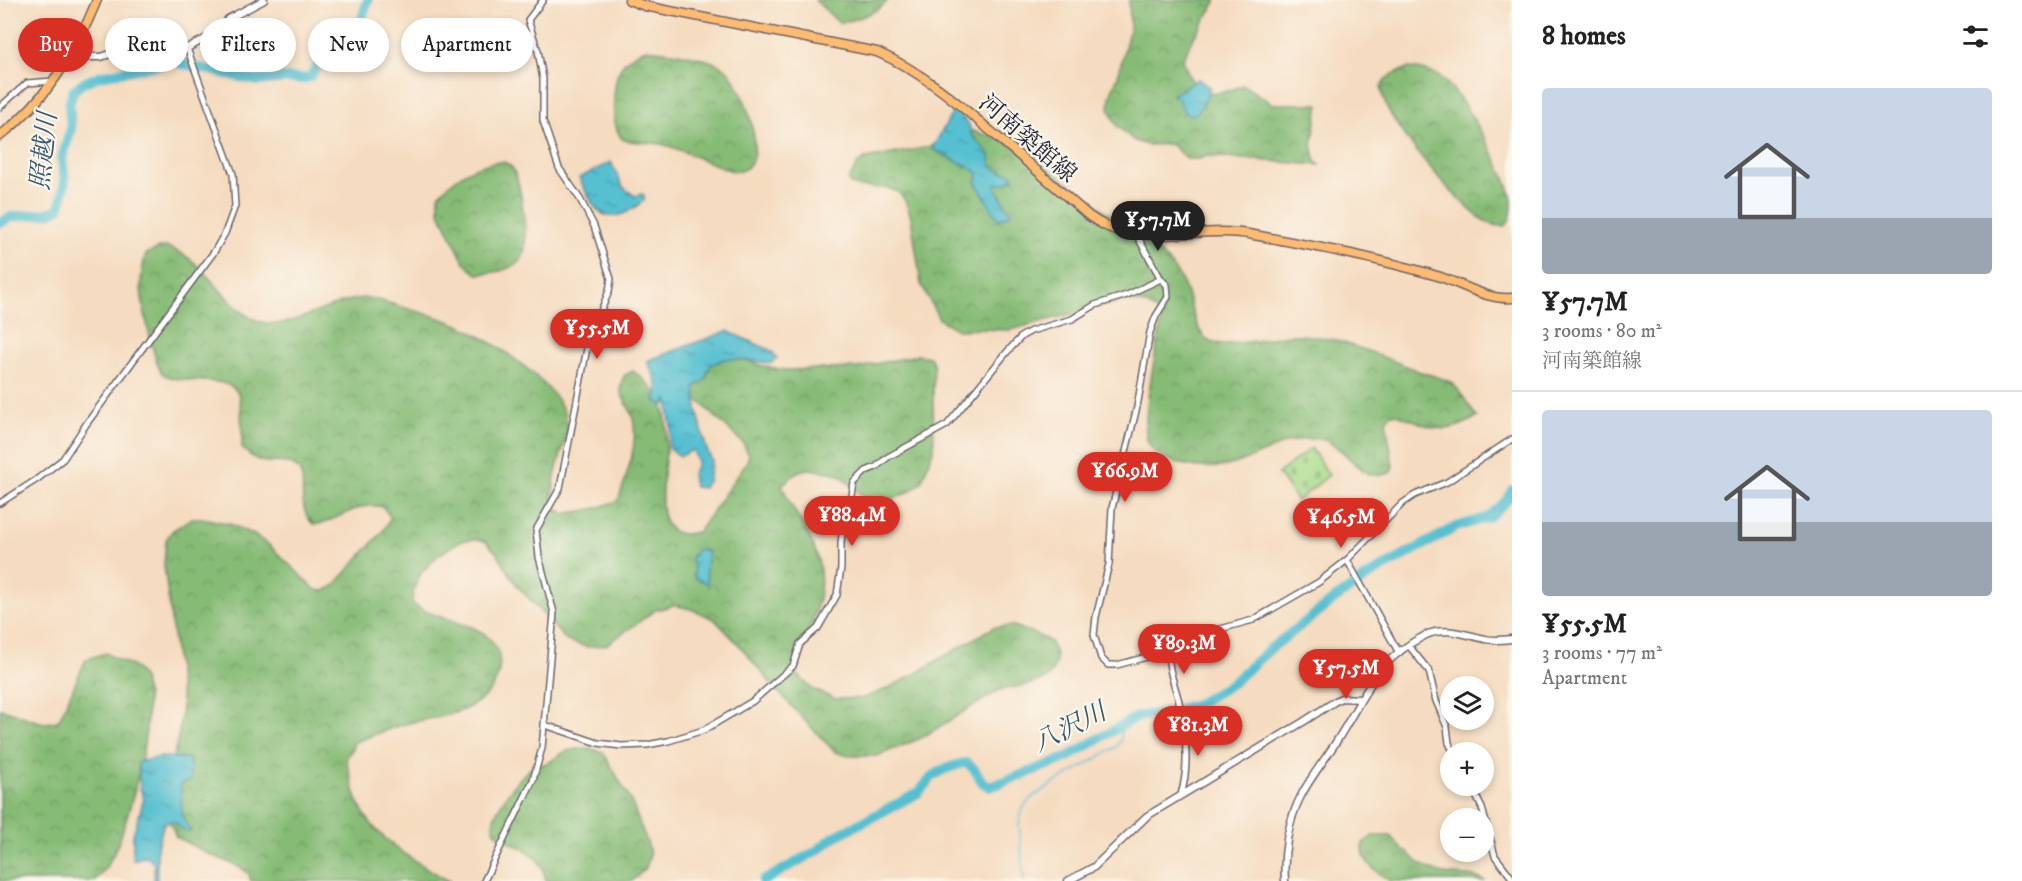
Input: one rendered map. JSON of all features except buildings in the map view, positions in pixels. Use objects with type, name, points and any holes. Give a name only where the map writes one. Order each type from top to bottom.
[{"type":"main road","points":[[89,18],[97,0]]},
{"type":"main road","name":"河南築館線","points":[[629,0],[645,6],[877,52],[897,60],[966,110],[1089,216],[1104,226],[1136,234],[1208,231],[1253,234],[1412,269],[1450,280],[1499,299],[1512,298]]},
{"type":"main road","points":[[0,136],[28,111],[61,72]]},
{"type":"street","points":[[0,503],[63,459],[225,233],[236,206],[233,174],[188,48],[212,36],[223,28],[228,20],[264,0]]},
{"type":"street","points":[[484,881],[533,780],[542,748],[554,613],[537,546],[536,530],[560,488],[588,343],[609,291],[611,279],[594,226],[560,168],[543,121],[543,79],[538,51],[528,20],[543,0]]},
{"type":"street","points":[[0,105],[27,83],[55,81]]},
{"type":"street","points":[[1136,234],[1161,279],[1167,285],[1168,297],[1156,316],[1150,332],[1137,407],[1112,508],[1109,564],[1095,617],[1094,635],[1101,658],[1108,665],[1118,665],[1168,651],[1195,636],[1253,620],[1319,582],[1347,560],[1403,503],[1415,495],[1447,482],[1512,439]]},
{"type":"street","points":[[545,725],[598,743],[621,746],[647,745],[704,730],[753,701],[793,666],[800,644],[818,628],[837,595],[845,510],[852,496],[854,483],[866,471],[888,457],[947,425],[1022,336],[1031,331],[1072,319],[1095,305],[1127,295],[1161,279]]},
{"type":"street","points":[[1347,560],[1399,653]]},
{"type":"street","points":[[1285,881],[1286,845],[1296,806],[1378,672],[1408,646],[1427,634],[1439,631],[1486,640],[1512,639]]},
{"type":"street","points":[[1408,646],[1429,671],[1436,701],[1450,742]]},
{"type":"street","points":[[1168,651],[1168,661],[1182,716],[1187,764],[1181,795]]},
{"type":"street","points":[[1068,881],[1094,867],[1147,816],[1341,698],[1360,699]]},
{"type":"street","points":[[1476,796],[1482,808],[1495,856],[1512,878]]},
{"type":"green space","points":[[815,0],[888,0],[872,12],[839,23]]},
{"type":"green space","points":[[1129,0],[1217,0],[1183,59],[1192,81],[1204,92],[1221,92],[1243,85],[1273,104],[1319,104],[1312,145],[1316,162],[1320,165],[1206,156],[1199,159],[1187,159],[1171,144],[1147,145],[1135,141],[1117,126],[1109,109],[1110,96],[1118,76],[1130,27]]},
{"type":"green space","points":[[646,49],[700,58],[727,70],[734,79],[748,110],[752,128],[754,145],[752,159],[746,169],[733,171],[665,145],[622,139],[615,125],[614,115],[618,73],[625,62]]},
{"type":"green space","points":[[1409,68],[1429,72],[1440,77],[1449,85],[1483,134],[1509,189],[1512,201],[1512,211],[1505,226],[1487,222],[1462,202],[1431,169],[1392,117],[1381,87],[1392,74]]},
{"type":"green space","points":[[972,131],[999,138],[1049,168],[1161,254],[1180,278],[1200,331],[1209,341],[1226,344],[1291,335],[1340,342],[1453,384],[1477,417],[1446,429],[1391,414],[1386,420],[1393,466],[1391,472],[1380,475],[1370,474],[1337,447],[1318,439],[1298,440],[1240,462],[1219,467],[1189,466],[1163,457],[1148,443],[1146,434],[1147,403],[1161,322],[1157,311],[1145,304],[1124,300],[1010,330],[958,330],[939,319],[921,284],[911,217],[905,200],[898,192],[888,188],[858,187],[848,181],[858,163],[865,159],[929,147]]},
{"type":"green space","points":[[504,162],[510,165],[517,178],[524,216],[524,253],[521,260],[512,267],[477,274],[465,264],[439,211],[439,195],[468,171],[485,164]]},
{"type":"green space","points":[[166,247],[181,253],[194,263],[238,309],[251,318],[265,323],[289,322],[355,299],[367,298],[456,324],[510,355],[543,383],[565,413],[568,431],[556,472],[553,493],[554,508],[565,514],[618,501],[631,460],[634,439],[633,418],[621,393],[621,387],[625,375],[633,371],[652,388],[664,410],[667,441],[662,508],[665,521],[672,530],[683,534],[699,531],[749,456],[743,443],[682,385],[706,352],[742,358],[762,366],[786,370],[857,368],[917,355],[930,357],[934,365],[934,448],[921,483],[907,493],[877,502],[863,496],[840,475],[831,472],[808,469],[799,471],[782,485],[812,542],[821,575],[818,605],[793,664],[795,672],[812,689],[835,699],[863,698],[887,689],[913,675],[994,627],[1014,626],[1050,641],[1056,654],[1056,664],[1045,679],[999,690],[921,738],[877,756],[849,756],[835,752],[714,619],[691,609],[674,605],[656,610],[606,645],[587,647],[567,641],[516,584],[497,553],[485,541],[475,539],[460,541],[436,557],[421,573],[413,593],[412,603],[421,609],[471,627],[487,636],[494,644],[500,662],[496,681],[484,697],[468,708],[401,725],[353,743],[353,748],[346,759],[357,799],[373,826],[396,848],[449,881],[251,881],[249,874],[240,867],[176,837],[165,809],[165,793],[179,733],[182,706],[164,565],[166,540],[172,531],[192,518],[230,524],[268,544],[316,590],[324,591],[333,587],[383,531],[391,518],[383,507],[365,506],[314,525],[308,518],[303,503],[302,480],[298,469],[290,464],[258,460],[242,448],[240,404],[238,393],[233,387],[163,374],[156,360],[149,333],[141,282],[146,254]]},
{"type":"green space","points":[[1311,448],[1329,475],[1297,501],[1278,474]]},
{"type":"green space","points":[[106,653],[138,671],[145,686],[147,708],[141,764],[126,820],[111,859],[94,881],[0,881],[0,709],[45,723],[59,720],[86,659]]},
{"type":"green space","points":[[586,748],[603,752],[631,801],[648,845],[650,855],[646,868],[632,881],[546,881],[544,871],[536,858],[495,832],[493,823],[500,806],[526,773],[533,767],[551,762],[564,752]]},
{"type":"green space","points":[[1373,836],[1390,836],[1418,862],[1435,871],[1485,881],[1389,881],[1370,865],[1364,856],[1363,843]]},
{"type":"water","points":[[1198,79],[1210,88],[1205,102],[1195,115],[1185,114],[1178,99],[1172,95]]},
{"type":"water","points":[[955,108],[969,124],[971,134],[990,155],[991,165],[999,171],[1012,174],[1014,178],[1003,184],[996,184],[996,189],[1011,213],[999,220],[976,183],[978,176],[976,171],[932,149]]},
{"type":"water","points":[[611,162],[623,187],[635,196],[643,194],[645,199],[626,213],[612,216],[599,211],[579,178]]},
{"type":"water","points":[[727,331],[772,351],[777,358],[771,363],[724,359],[711,365],[707,377],[695,386],[697,409],[706,448],[712,460],[708,481],[703,488],[694,487],[692,474],[697,461],[693,450],[680,456],[669,448],[671,428],[667,400],[664,405],[655,401],[657,385],[647,361]]},
{"type":"water","points":[[698,549],[708,551],[706,569],[708,584],[695,578],[690,559]]},
{"type":"water","points":[[161,757],[189,758],[191,780],[180,785],[183,818],[191,831],[185,831],[173,821],[164,823],[157,847],[157,881],[154,880],[154,864],[146,856],[133,860],[133,835],[144,799],[140,788],[138,762]]},
{"type":"waterway","name":"照越川","points":[[0,223],[11,217],[48,213],[58,209],[65,182],[62,158],[71,129],[69,105],[73,91],[81,84],[99,76],[174,62],[257,81],[304,79],[310,77],[322,59],[342,47],[353,36],[368,0]]},
{"type":"waterway","name":"八沢川","points":[[763,881],[818,850],[834,837],[918,793],[932,777],[942,770],[967,763],[983,783],[990,787],[1066,758],[1136,717],[1172,711],[1199,703],[1232,683],[1270,649],[1335,599],[1378,570],[1456,527],[1489,517],[1508,499],[1512,490]]},
{"type":"waterway","points":[[1024,881],[1019,823],[1023,808],[1031,798],[1116,747],[1121,740],[1120,725]]}]
